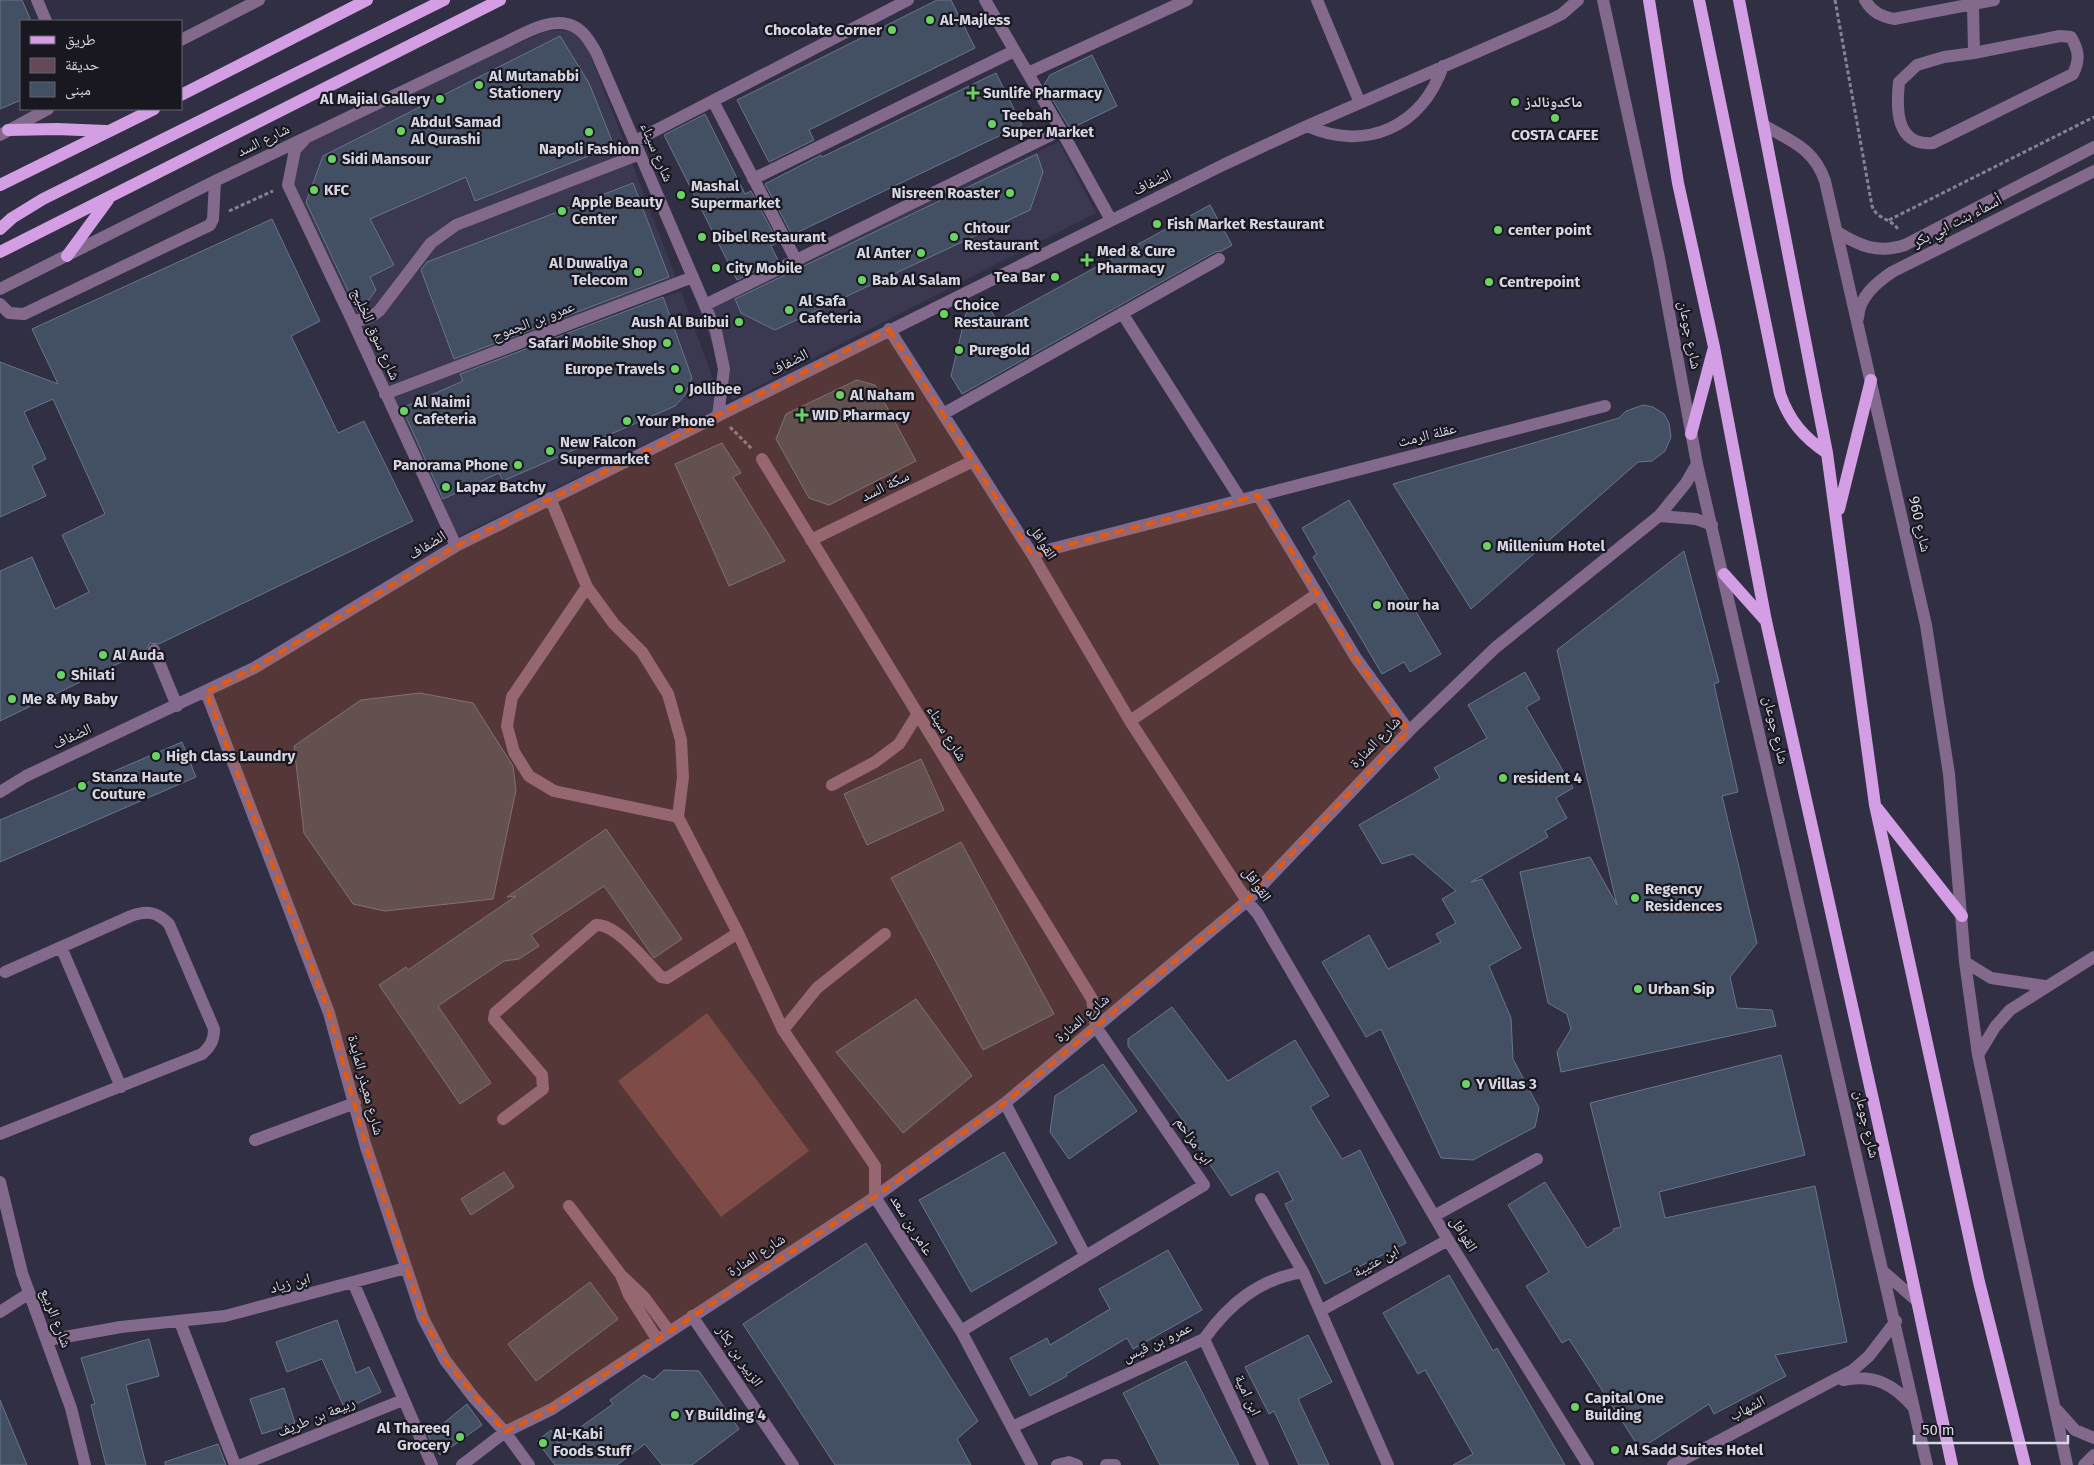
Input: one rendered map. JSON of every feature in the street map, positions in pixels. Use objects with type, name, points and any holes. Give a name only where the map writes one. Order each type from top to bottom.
[{"type":"main road","points":[[182,94],[367,0]]},
{"type":"main road","points":[[0,229],[12,218],[43,199],[444,0]]},
{"type":"main road","name":"شارع السد","points":[[0,252],[500,0]]},
{"type":"main road","name":"شارع جوعان","points":[[1649,0],[1678,182],[1714,347],[1766,621],[1952,1465]]},
{"type":"main road","points":[[1699,0],[1780,394],[1786,412],[1797,428],[1811,442],[1827,453]]},
{"type":"main road","points":[[1739,0],[1827,453],[1875,805],[1968,1234],[2025,1465]]},
{"type":"main road","points":[[0,185],[152,110]]},
{"type":"main road","points":[[4,132],[57,129],[108,132]]},
{"type":"main road","points":[[67,256],[112,195]]},
{"type":"main road","points":[[1691,434],[1714,347]]},
{"type":"main road","points":[[1837,517],[1870,380]]},
{"type":"main road","points":[[1724,574],[1766,621]]},
{"type":"main road","points":[[1875,805],[1962,916]]},
{"type":"street","points":[[38,0],[46,20]]},
{"type":"street","points":[[182,39],[259,0]]},
{"type":"street","points":[[635,141],[908,0]]},
{"type":"street","points":[[985,0],[1111,220]]},
{"type":"street","points":[[1028,73],[1186,0]]},
{"type":"street","points":[[1317,0],[1360,103]]},
{"type":"street","name":"الضفاف","points":[[0,792],[26,776],[254,668],[456,546],[550,498],[718,416],[889,329],[1306,126],[1548,21],[1562,14],[1578,0]]},
{"type":"street","name":"شارع جوعان","points":[[1603,0],[1659,258],[1697,464],[1885,1273],[1927,1465]]},
{"type":"street","points":[[1865,0],[1873,11],[1882,17],[1894,19],[1994,0]]},
{"type":"street","points":[[1972,5],[1974,53]]},
{"type":"street","name":"شارع سيناء","points":[[542,26],[556,23],[573,25],[586,36],[596,52],[721,346],[724,369],[718,416]]},
{"type":"street","name":"شارع السد","points":[[0,289],[215,181],[542,26]]},
{"type":"street","points":[[2060,36],[2072,37],[2078,48],[2079,63],[2073,74],[1933,143],[1920,144],[1904,133],[1896,106],[1899,82],[1917,65],[1944,57],[1974,53],[2060,36]]},
{"type":"street","points":[[754,179],[1014,51]]},
{"type":"street","points":[[1306,126],[1325,134],[1346,137],[1368,135],[1389,129],[1408,119],[1424,104],[1436,86],[1443,66]]},
{"type":"street","points":[[712,101],[796,260]]},
{"type":"street","points":[[4,132],[46,110]]},
{"type":"street","name":"شارع 960","points":[[1765,126],[1806,149],[1814,158],[1825,181],[1926,625],[1949,774],[1965,962]]},
{"type":"street","points":[[705,305],[1061,130]]},
{"type":"street","points":[[288,185],[295,150],[306,137]]},
{"type":"street","name":"أسماء بنت ابي بكر","points":[[1837,232],[1858,245],[1875,250],[1892,250],[2094,147]]},
{"type":"street","points":[[352,320],[372,317],[379,311],[431,243],[456,225],[640,154]]},
{"type":"street","name":"أسماء بنت ابي بكر","points":[[1858,322],[1858,308],[1867,294],[1878,282],[1892,272],[2094,171]]},
{"type":"street","points":[[0,304],[8,313],[16,316],[24,314],[210,225],[213,219],[215,181]]},
{"type":"street","name":"شارع سوق الخليج","points":[[288,185],[456,546]]},
{"type":"street","points":[[943,414],[1219,259]]},
{"type":"street","name":"عمرو بن الجموح","points":[[385,394],[693,277]]},
{"type":"street","points":[[1122,313],[1241,500]]},
{"type":"street","name":"القوافل","points":[[889,329],[1032,554],[1130,721],[1247,901],[1258,914],[1448,1240],[1588,1465]]},
{"type":"street","name":"عقلة الرمث","points":[[1032,554],[1605,406]]},
{"type":"street","name":"شارع سيناء","points":[[762,459],[1092,999],[1096,1027]]},
{"type":"street","name":"سكة السد","points":[[811,540],[973,461]]},
{"type":"street","name":"شارع المنارة","points":[[462,1465],[505,1432],[552,1409],[875,1197],[1005,1103],[1247,901],[1409,730],[1495,648],[1659,516],[1682,488],[1697,464]]},
{"type":"street","points":[[1258,495],[1356,658],[1409,730]]},
{"type":"street","points":[[550,498],[587,587],[614,624],[642,652],[668,694],[681,740],[682,777],[678,817],[554,790],[529,776],[514,752],[507,726],[512,696],[587,587]]},
{"type":"street","points":[[1659,516],[1696,519],[1712,525]]},
{"type":"street","points":[[1130,721],[1317,594]]},
{"type":"street","points":[[154,650],[177,706]]},
{"type":"street","name":"شارع معيذر المايدة","points":[[206,692],[329,1013],[366,1147],[423,1318],[445,1360],[474,1398],[505,1432],[529,1465]]},
{"type":"street","points":[[832,786],[875,762],[899,744],[917,715]]},
{"type":"street","name":"الضفاف","points":[[0,783],[26,776]]},
{"type":"street","name":"عامر بن سعد","points":[[678,817],[738,933],[790,1042],[875,1166],[875,1197],[961,1331],[1032,1465]]},
{"type":"street","points":[[0,1134],[202,1054],[210,1047],[214,1039],[214,1029],[211,1020],[170,924],[152,912],[142,912],[5,972]]},
{"type":"street","points":[[503,1118],[544,1088],[544,1083],[542,1075],[494,1019],[495,1013],[596,925],[604,924],[615,930],[661,977],[667,978],[738,933]]},
{"type":"street","points":[[784,1030],[817,988],[885,934]]},
{"type":"street","points":[[61,947],[121,1087]]},
{"type":"street","points":[[1978,1054],[1995,1027],[2010,1010],[2045,986],[2094,957]]},
{"type":"street","points":[[1965,962],[1990,978],[2045,986]]},
{"type":"street","points":[[1965,962],[1978,1054],[2067,1465]]},
{"type":"street","name":"ابن مزاحم","points":[[961,1331],[1204,1185],[1096,1027]]},
{"type":"street","points":[[255,1140],[355,1102]]},
{"type":"street","points":[[1005,1103],[1085,1255]]},
{"type":"street","points":[[1434,1216],[1537,1159]]},
{"type":"street","name":"شارع الربيع","points":[[0,1182],[28,1294],[48,1340],[71,1408],[85,1465]]},
{"type":"street","points":[[1261,1199],[1303,1272],[1388,1465]]},
{"type":"street","points":[[569,1206],[621,1275],[640,1293],[669,1331]]},
{"type":"street","name":"ابن عتيبة","points":[[1320,1311],[1448,1240]]},
{"type":"street","name":"ابن زياد","points":[[48,1340],[121,1327],[180,1322],[247,1311],[406,1268]]},
{"type":"street","name":"عمرو بن قيس","points":[[1012,1427],[1204,1339],[1220,1315],[1264,1282],[1303,1272]]},
{"type":"street","points":[[1885,1273],[1917,1301]]},
{"type":"street","points":[[621,1275],[629,1295],[656,1339]]},
{"type":"street","points":[[353,1282],[432,1465]]},
{"type":"street","points":[[0,1312],[28,1294]]},
{"type":"street","name":"الزبير بن بكار","points":[[692,1316],[793,1465]]},
{"type":"street","name":"الشهاب","points":[[1673,1465],[1835,1381],[1869,1356],[1896,1321]]},
{"type":"street","points":[[180,1322],[235,1465]]},
{"type":"street","name":"ابن امية","points":[[1204,1339],[1263,1465]]},
{"type":"street","name":"الشهاب","points":[[1835,1381],[1858,1377],[1881,1381],[1901,1393],[1916,1411]]},
{"type":"street","name":"ربيعة بن طريف","points":[[241,1465],[403,1400]]},
{"type":"street","points":[[2055,1407],[2063,1419],[2075,1430],[2094,1438]]},
{"type":"street","points":[[2084,1465],[2094,1454]]},
{"type":"street","points":[[1057,1465],[1069,1462],[1077,1465]]},
{"type":"street","points":[[1106,1465],[1114,1465]]},
{"type":"path","points":[[1834,0],[1872,206],[1876,215],[1889,220],[1896,226],[1904,245]]},
{"type":"path","points":[[1889,220],[2094,117]]},
{"type":"path","points":[[213,219],[288,185]]},
{"type":"path","points":[[718,416],[762,459]]},
{"type":"highlighted area","points":[[889,329],[1032,554],[1258,495],[1356,658],[1409,731],[1247,901],[1005,1103],[875,1197],[552,1409],[505,1432],[445,1360],[423,1318],[366,1147],[329,1013],[206,692],[254,668],[456,546]]},
{"type":"shaded area","points":[[570,30],[587,46],[678,283],[378,391],[294,194],[292,169],[305,141],[546,31]]},
{"type":"shaded area","points":[[1059,142],[1096,213],[732,400],[698,306]]},
{"type":"shaded area","points":[[681,291],[723,406],[451,540],[384,400]]},
{"type":"green space","points":[[707,1013],[809,1151],[721,1217],[618,1081]]},
{"type":"building","points":[[0,0],[22,0],[31,20],[20,20],[20,100],[0,109]]},
{"type":"building","points":[[937,0],[951,0],[975,48],[809,130],[814,140],[769,162],[737,100]]},
{"type":"building","points":[[560,36],[589,83],[614,146],[475,201],[466,177],[370,219],[394,265],[370,277],[376,290],[360,312],[358,312],[306,202],[323,156]]},
{"type":"building","points":[[1092,55],[1117,106],[1070,129],[1044,85],[1050,75]]},
{"type":"building","points":[[996,73],[1022,125],[792,235],[765,184],[821,155],[822,157]]},
{"type":"building","points":[[705,114],[745,194],[751,191],[778,242],[771,246],[778,260],[737,280],[664,135]]},
{"type":"building","points":[[1037,154],[1043,172],[1030,210],[775,330],[741,313],[735,299]]},
{"type":"building","points":[[633,183],[669,277],[454,359],[421,270],[427,262]]},
{"type":"building","points":[[1210,205],[1232,245],[1222,251],[1215,252],[962,394],[951,376],[966,313],[986,302],[997,321]]},
{"type":"building","points":[[272,219],[320,321],[291,336],[338,433],[364,421],[413,521],[159,644],[150,643],[146,650],[0,721],[0,571],[32,557],[55,609],[89,592],[62,535],[105,514],[53,399],[24,412],[46,459],[32,466],[46,496],[0,517],[0,362],[58,384],[32,329]]},
{"type":"building","points":[[663,297],[692,378],[685,395],[675,406],[503,481],[499,473],[443,499],[402,408],[463,381],[460,374]]},
{"type":"building","points":[[857,380],[875,385],[916,461],[829,505],[809,498],[776,439],[786,414]]},
{"type":"building","name":"Millenium Hotel","points":[[1643,405],[1653,407],[1664,414],[1669,423],[1671,437],[1665,451],[1652,461],[1638,462],[1471,609],[1393,484],[1619,418],[1626,411]]},
{"type":"building","points":[[722,443],[741,473],[733,477],[785,561],[729,586],[675,464]]},
{"type":"building","name":"nour ha","points":[[1349,500],[1441,654],[1410,672],[1404,662],[1382,674],[1313,557],[1317,554],[1302,528]]},
{"type":"building","points":[[1684,551],[1719,682],[1714,684],[1738,792],[1722,796],[1757,943],[1730,977],[1737,1008],[1772,1010],[1776,1026],[1561,1072],[1557,1052],[1571,1029],[1567,1014],[1548,1003],[1520,872],[1590,857],[1617,905],[1557,650]]},
{"type":"building","points":[[1525,672],[1540,699],[1526,707],[1573,788],[1556,798],[1567,818],[1545,831],[1548,837],[1471,882],[1482,879],[1521,948],[1489,966],[1511,1018],[1513,1059],[1539,1108],[1535,1127],[1473,1160],[1441,1158],[1381,1029],[1366,1037],[1322,962],[1369,935],[1388,969],[1441,942],[1436,934],[1456,923],[1442,899],[1456,891],[1413,854],[1382,864],[1359,825],[1440,778],[1434,768],[1487,738],[1468,705]]},
{"type":"building","points":[[420,693],[473,703],[513,766],[516,790],[493,899],[385,911],[353,904],[304,833],[294,746],[361,700]]},
{"type":"building","points":[[182,742],[196,777],[0,862],[0,820]]},
{"type":"building","points":[[921,759],[944,810],[867,845],[844,794]]},
{"type":"building","points":[[606,829],[682,939],[654,958],[604,886],[531,935],[539,946],[519,959],[504,961],[438,1006],[491,1083],[460,1104],[379,985],[406,967],[408,970],[516,896],[507,897]]},
{"type":"building","points":[[961,842],[1054,1014],[983,1050],[891,878]]},
{"type":"building","points":[[916,999],[972,1076],[903,1133],[836,1052]]},
{"type":"building","points":[[1172,1007],[1228,1081],[1295,1040],[1329,1096],[1310,1107],[1342,1159],[1360,1150],[1406,1243],[1325,1284],[1285,1204],[1293,1200],[1278,1171],[1231,1196],[1184,1126],[1186,1124],[1128,1046],[1128,1039]]},
{"type":"building","points":[[1781,1055],[1805,1155],[1659,1192],[1665,1218],[1815,1186],[1847,1342],[1775,1355],[1786,1376],[1714,1414],[1709,1404],[1640,1449],[1569,1339],[1562,1343],[1526,1286],[1549,1272],[1508,1205],[1545,1182],[1587,1248],[1614,1231],[1613,1229],[1621,1227],[1590,1103]]},
{"type":"building","points":[[1103,1064],[1137,1111],[1069,1159],[1050,1132],[1055,1096]]},
{"type":"building","points":[[1004,1152],[1057,1243],[971,1292],[919,1200]]},
{"type":"building","points":[[504,1172],[514,1187],[471,1215],[461,1199]]},
{"type":"building","points":[[866,1243],[978,1421],[957,1439],[971,1465],[835,1465],[743,1324]]},
{"type":"building","points":[[1168,1250],[1202,1310],[1133,1349],[1127,1338],[1066,1374],[1067,1376],[1030,1396],[1010,1358],[1047,1338],[1050,1345],[1110,1309],[1099,1289]]},
{"type":"building","points":[[1449,1275],[1493,1351],[1497,1348],[1565,1465],[1453,1465],[1473,1454],[1425,1370],[1418,1374],[1383,1313]]},
{"type":"building","points":[[590,1282],[618,1319],[536,1381],[508,1344]]},
{"type":"building","points":[[337,1320],[356,1373],[369,1367],[381,1392],[345,1409],[322,1359],[287,1372],[276,1342]]},
{"type":"building","points":[[1308,1335],[1332,1382],[1298,1399],[1329,1465],[1299,1465],[1274,1411],[1269,1414],[1245,1367]]},
{"type":"building","points":[[149,1339],[159,1376],[126,1385],[146,1465],[106,1465],[91,1405],[95,1404],[81,1358]]},
{"type":"building","points":[[1186,1361],[1239,1465],[1160,1465],[1123,1393]]},
{"type":"building","name":"Y Building 4","points":[[664,1370],[699,1371],[739,1429],[692,1465],[662,1465],[645,1444],[617,1465],[555,1465],[537,1441],[551,1430],[558,1443],[613,1404],[610,1400],[644,1375],[653,1380]]},
{"type":"building","points":[[284,1388],[295,1423],[262,1434],[250,1399]]},
{"type":"building","points":[[0,1400],[27,1465],[0,1465]]},
{"type":"building","points":[[467,1404],[482,1425],[440,1455],[428,1436]]},
{"type":"building","points":[[218,1444],[226,1465],[165,1465],[165,1462]]},
{"type":"place","name":"Al-Majless","points":[[930,20]]},
{"type":"place","name":"Chocolate Corner","points":[[892,30]]},
{"type":"place","name":"Al Mutanabbi Stationery","points":[[479,85]]},
{"type":"place","name":"Sunlife Pharmacy","points":[[973,93]]},
{"type":"place","name":"Al Majial Gallery","points":[[440,99]]},
{"type":"place","name":"ماكدونالدز","points":[[1515,102]]},
{"type":"place","name":"COSTA CAFEE","points":[[1555,118]]},
{"type":"place","name":"Teebah Super Market","points":[[992,124]]},
{"type":"place","name":"Abdul Samad Al Qurashi","points":[[401,131]]},
{"type":"place","name":"Napoli Fashion","points":[[589,132]]},
{"type":"place","name":"Sidi Mansour","points":[[332,159]]},
{"type":"place","name":"KFC","points":[[314,190]]},
{"type":"place","name":"Nisreen Roaster","points":[[1010,193]]},
{"type":"place","name":"Mashal Supermarket","points":[[681,195]]},
{"type":"place","name":"Apple Beauty Center","points":[[562,211]]},
{"type":"place","name":"Fish Market Restaurant","points":[[1157,224]]},
{"type":"place","name":"center point","points":[[1498,230]]},
{"type":"place","name":"Dibel Restaurant","points":[[702,237]]},
{"type":"place","name":"Chtour Restaurant","points":[[954,237]]},
{"type":"place","name":"Al Anter","points":[[921,253]]},
{"type":"place","name":"Med & Cure Pharmacy","points":[[1087,260]]},
{"type":"place","name":"City Mobile","points":[[716,268]]},
{"type":"place","name":"Al Duwaliya Telecom","points":[[638,272]]},
{"type":"place","name":"Tea Bar","points":[[1055,277]]},
{"type":"place","name":"Bab Al Salam","points":[[862,280]]},
{"type":"place","name":"Centrepoint","points":[[1489,282]]},
{"type":"place","name":"Al Safa Cafeteria","points":[[789,310]]},
{"type":"place","name":"Choice Restaurant","points":[[944,314]]},
{"type":"place","name":"Aush Al Buibui","points":[[739,322]]},
{"type":"place","name":"Safari Mobile Shop","points":[[667,343]]},
{"type":"place","name":"Puregold","points":[[959,350]]},
{"type":"place","name":"Europe Travels","points":[[675,369]]},
{"type":"place","name":"Jollibee","points":[[679,389]]},
{"type":"place","name":"Al Naham","points":[[840,395]]},
{"type":"place","name":"Al Naimi Cafeteria","points":[[404,411]]},
{"type":"place","name":"WID Pharmacy","points":[[802,415]]},
{"type":"place","name":"Your Phone","points":[[627,421]]},
{"type":"place","name":"New Falcon Supermarket","points":[[550,451]]},
{"type":"place","name":"Panorama Phone","points":[[518,465]]},
{"type":"place","name":"Lapaz Batchy","points":[[446,487]]},
{"type":"place","name":"Millenium Hotel","points":[[1487,546]]},
{"type":"place","name":"nour ha","points":[[1377,605]]},
{"type":"place","name":"Al Auda","points":[[103,655]]},
{"type":"place","name":"Shilati","points":[[61,675]]},
{"type":"place","name":"Me & My Baby","points":[[12,699]]},
{"type":"place","name":"High Class Laundry","points":[[156,756]]},
{"type":"place","name":"resident 4","points":[[1503,778]]},
{"type":"place","name":"Stanza Haute Couture","points":[[82,786]]},
{"type":"place","name":"Regency Residences","points":[[1635,898]]},
{"type":"place","name":"Urban Sip","points":[[1638,989]]},
{"type":"place","name":"Y Villas 3","points":[[1466,1084]]},
{"type":"place","name":"Capital One Building","points":[[1575,1407]]},
{"type":"place","name":"Y Building 4","points":[[675,1415]]},
{"type":"place","name":"Al Thareeq Grocery","points":[[460,1437]]},
{"type":"place","name":"Al-Kabi Foods Stuff","points":[[543,1443]]},
{"type":"place","name":"Al Sadd Suites Hotel","points":[[1615,1450]]}]
